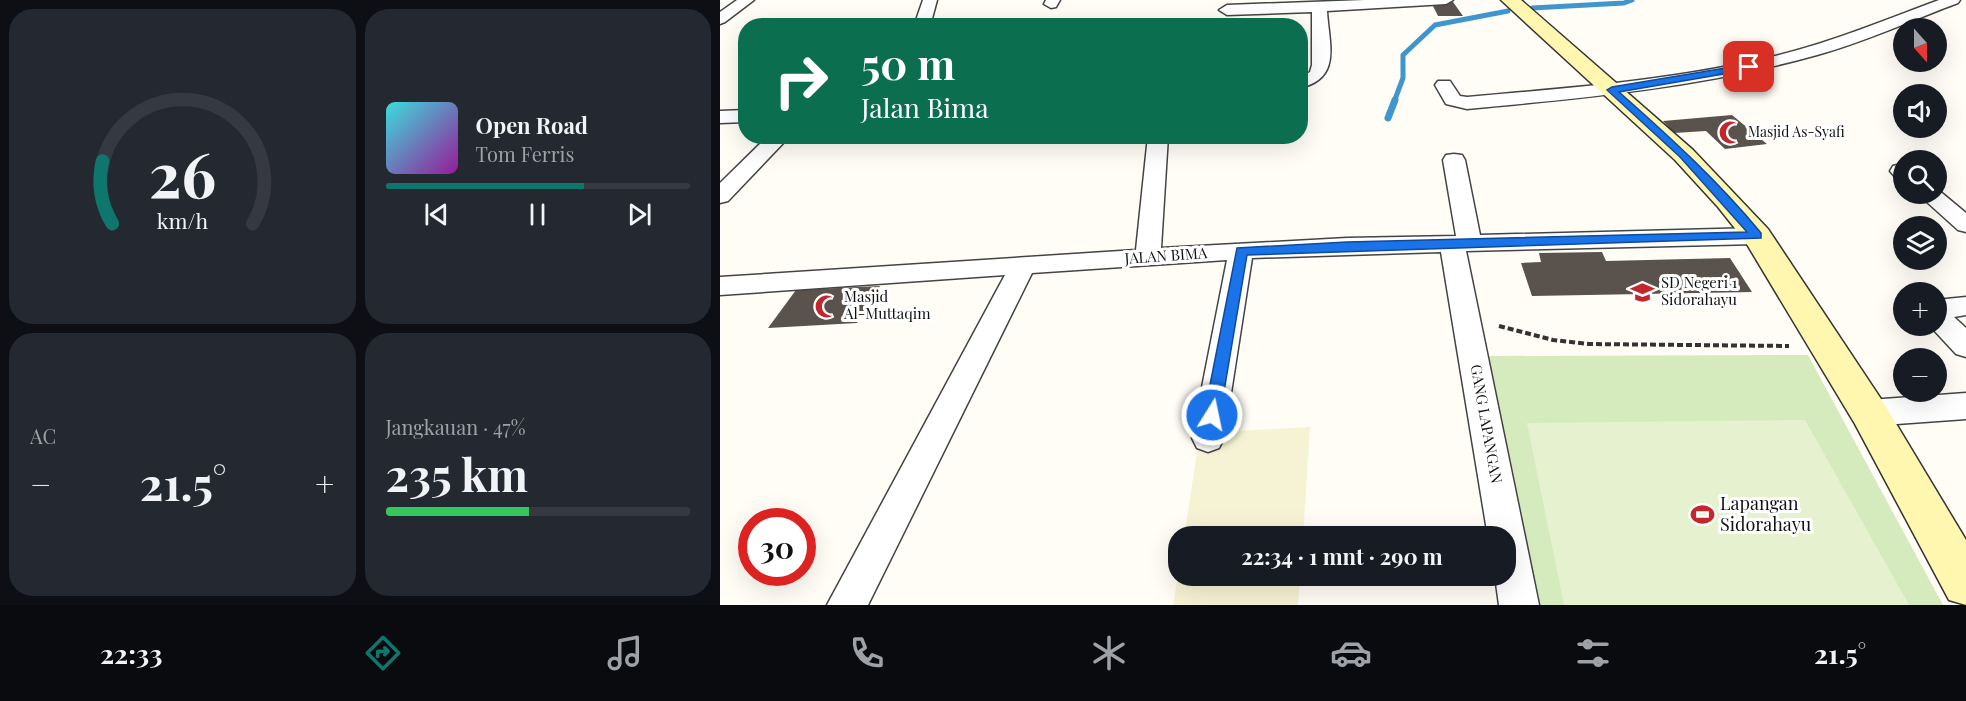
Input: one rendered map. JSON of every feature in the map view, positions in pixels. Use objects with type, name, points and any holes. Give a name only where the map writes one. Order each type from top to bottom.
[{"type":"main road","points":[[1510,0],[1684,155],[1728,201],[1757,236],[1869,413],[1966,584]]},
{"type":"street","points":[[720,19],[747,0]]},
{"type":"street","points":[[924,18],[930,0]]},
{"type":"street","points":[[1227,10],[1446,0]]},
{"type":"street","points":[[1444,85],[1453,100],[1467,103],[1612,90],[1765,64],[1798,56],[1953,0]]},
{"type":"street","points":[[1308,81],[1319,74],[1321,65],[1319,7]]},
{"type":"street","points":[[720,117],[738,116]]},
{"type":"street","points":[[720,196],[772,144]]},
{"type":"street","points":[[1148,257],[1157,144]]},
{"type":"street","name":"GANG LAPANGAN","points":[[1454,160],[1465,314],[1519,605]]},
{"type":"street","points":[[1943,204],[1962,217]]},
{"type":"street","name":"JALAN BIMA","points":[[720,286],[1241,251],[1757,236]]},
{"type":"street","points":[[1208,438],[1241,251]]},
{"type":"street","points":[[847,605],[1023,266]]},
{"type":"street","points":[[1966,306],[1942,308],[1940,319],[1966,346]]},
{"type":"street","points":[[1869,413],[1966,406]]},
{"type":"path","points":[[1465,314],[1506,328],[1553,340],[1589,344],[1826,346]]},
{"type":"shaded area","points":[[1310,427],[1304,526],[1186,526],[1200,433]]},
{"type":"shaded area","points":[[1176,586],[1299,586],[1298,605],[1173,605]]},
{"type":"green space","name":"Lapangan Sidorahayu","points":[[1808,355],[1943,605],[1538,605],[1485,356]]},
{"type":"green space","name":"Lapangan Sidorahayu","points":[[1805,420],[1909,605],[1564,605],[1527,423]]},
{"type":"building","points":[[1431,2],[1453,2],[1463,16],[1438,16]]},
{"type":"building","name":"Masjid As-Syafi","points":[[1732,115],[1767,144],[1725,149],[1706,131],[1674,133],[1663,121]]},
{"type":"building","points":[[1602,252],[1606,261],[1730,258],[1752,292],[1532,296],[1521,263],[1541,262],[1539,253]]},
{"type":"building","name":"Masjid Al-Muttaqim","points":[[880,286],[857,323],[768,328],[796,290]]},
{"type":"waterway","points":[[1532,8],[1624,3],[1632,0]]},
{"type":"waterway","points":[[1394,102],[1403,78],[1403,55],[1435,25],[1508,11]]},
{"type":"waterway","points":[[1388,118],[1395,100]]},
{"type":"place","name":"Masjid As-Syafi","points":[[1730,132]]},
{"type":"place","name":"SD Negeri 1 Sidorahayu","points":[[1643,292]]},
{"type":"place","name":"Masjid Al-Muttaqim","points":[[826,306]]},
{"type":"place","name":"Lapangan Sidorahayu","points":[[1702,514]]},
{"type":"route","points":[[1212,415],[1241,251],[1347,246],[1757,236],[1728,201],[1684,155],[1612,90],[1749,67]]}]
